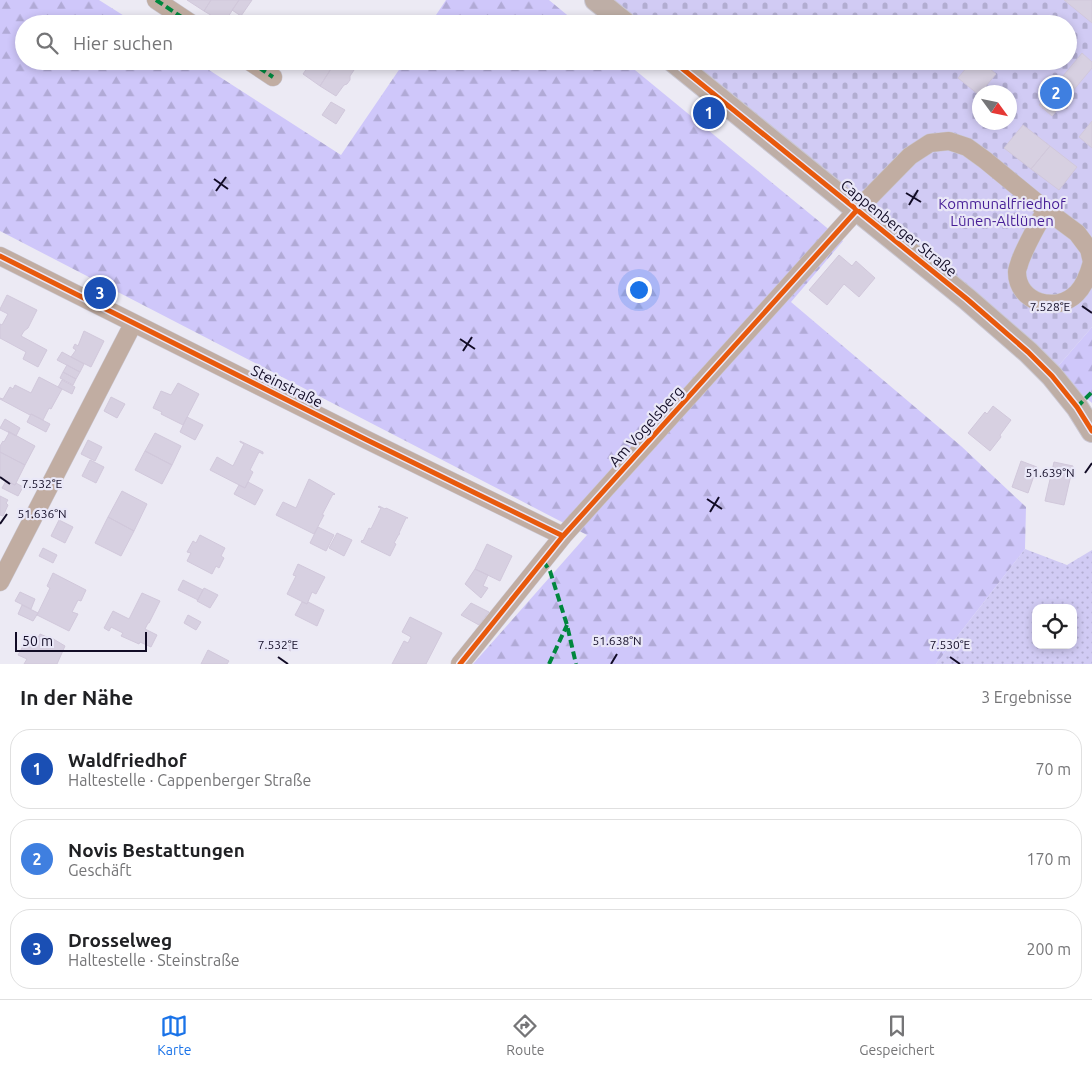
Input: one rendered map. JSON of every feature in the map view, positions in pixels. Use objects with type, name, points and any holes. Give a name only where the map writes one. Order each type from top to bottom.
[{"type":"main road","points":[[596,0],[615,15]]},
{"type":"main road","name":"Cappenberger Straße","points":[[684,70],[967,299],[1028,352],[1052,376],[1077,407],[1092,431]]},
{"type":"street","points":[[156,0],[178,15]]},
{"type":"street","points":[[262,70],[273,77]]},
{"type":"street","name":"Am Vogelsberg","points":[[460,664],[563,536],[857,210],[910,156],[930,143],[948,141],[967,147],[1046,210]]},
{"type":"street","points":[[1046,210],[1077,233],[1089,248],[1092,262],[1086,280],[1077,293],[1065,302],[1052,304],[1038,301],[1026,294],[1019,285],[1017,270],[1026,245],[1046,210]]},
{"type":"street","name":"Steinstraße","points":[[0,256],[133,324],[563,536]]},
{"type":"street","points":[[0,582],[133,324]]},
{"type":"green space","points":[[0,0],[99,0],[123,15],[15,15],[15,70],[209,70],[341,155],[399,70],[635,70],[843,241],[791,302],[961,446],[1026,507],[1025,549],[936,664],[473,664],[587,535],[0,231]]},
{"type":"green space","points":[[446,0],[549,0],[567,15],[436,15]]},
{"type":"green space","name":"Kommunalfriedhof Lünen-Altlünen","points":[[612,0],[1092,0],[1092,327],[1054,371],[696,70],[1077,70],[1077,15],[630,15]]},
{"type":"green space","points":[[1092,327],[1092,403],[1054,371]]},
{"type":"green space","points":[[1025,549],[1067,565],[1092,550],[1092,664],[936,664]]},
{"type":"building","points":[[187,0],[211,0],[204,11]]},
{"type":"building","points":[[211,0],[239,0],[229,15],[211,15],[204,11]]},
{"type":"building","points":[[239,0],[252,0],[242,15],[232,10]]},
{"type":"building","points":[[1064,0],[1092,0],[1092,23]]},
{"type":"building","points":[[1082,53],[1092,62],[1092,68],[1052,116],[1039,105],[1068,70],[1077,70],[1077,59]]},
{"type":"building","points":[[306,70],[330,70],[320,86],[303,74]]},
{"type":"building","points":[[330,70],[354,70],[350,80],[336,96],[320,86]]},
{"type":"building","points":[[965,70],[991,70],[996,74],[987,85],[972,85],[972,89],[958,78]]},
{"type":"building","points":[[331,102],[345,110],[336,124],[322,115]]},
{"type":"building","points":[[1092,121],[1092,148],[1079,137]]},
{"type":"building","points":[[1023,125],[1050,146],[1031,169],[1004,148]]},
{"type":"building","points":[[1050,146],[1077,167],[1059,190],[1031,169]]},
{"type":"building","points":[[839,255],[852,266],[856,261],[875,278],[859,297],[844,284],[827,305],[809,290]]},
{"type":"building","points":[[7,295],[37,310],[28,328],[21,336],[47,350],[38,367],[23,359],[26,352],[0,338],[0,324],[2,325],[8,314],[0,309]]},
{"type":"building","points":[[84,331],[104,341],[91,367],[71,357],[76,350],[73,348],[75,344],[78,346]]},
{"type":"building","points":[[62,352],[84,364],[80,372],[57,360]]},
{"type":"building","points":[[67,365],[80,372],[76,379],[63,372]]},
{"type":"building","points":[[63,372],[76,379],[73,385],[60,378]]},
{"type":"building","points":[[39,377],[62,389],[43,420],[0,399],[3,399],[10,387],[13,389],[15,385],[31,393]]},
{"type":"building","points":[[62,380],[75,387],[72,394],[58,387]]},
{"type":"building","points":[[178,383],[199,394],[183,425],[153,408],[161,391],[171,395]]},
{"type":"building","points":[[111,397],[125,404],[117,418],[104,411]]},
{"type":"building","points":[[993,406],[1011,420],[990,451],[968,433],[985,412],[987,414]]},
{"type":"building","points":[[31,414],[50,424],[46,432],[27,422]]},
{"type":"building","points":[[187,417],[203,425],[195,440],[180,432]]},
{"type":"building","points":[[5,419],[20,428],[16,436],[0,428]]},
{"type":"building","points":[[8,431],[35,446],[25,465],[0,452],[0,446],[9,433]]},
{"type":"building","points":[[155,433],[181,446],[172,465],[145,451]]},
{"type":"building","points":[[88,440],[102,447],[95,461],[81,454]]},
{"type":"building","points":[[240,441],[263,452],[263,454],[259,452],[250,470],[253,472],[245,488],[210,470],[217,457],[233,466],[244,444]]},
{"type":"building","points":[[145,451],[172,465],[162,484],[135,470]]},
{"type":"building","points":[[0,452],[25,465],[15,485],[0,477]]},
{"type":"building","points":[[90,460],[104,467],[96,483],[82,476]]},
{"type":"building","points":[[1021,461],[1037,467],[1028,493],[1012,487]]},
{"type":"building","points":[[1054,462],[1073,466],[1064,505],[1045,501]]},
{"type":"building","points":[[309,479],[335,494],[333,494],[314,534],[276,515],[283,502],[296,508]]},
{"type":"building","points":[[6,481],[23,487],[18,496],[2,488]]},
{"type":"building","points":[[248,482],[263,490],[255,505],[234,494],[239,485],[245,488]]},
{"type":"building","points":[[122,491],[147,504],[134,531],[108,517]]},
{"type":"building","points":[[0,496],[8,500],[3,516],[0,515]]},
{"type":"building","points":[[379,506],[408,518],[406,518],[400,534],[394,543],[396,544],[390,556],[361,542],[369,528],[371,529],[381,508]]},
{"type":"building","points":[[108,517],[134,531],[121,556],[95,543]]},
{"type":"building","points":[[59,520],[73,527],[65,543],[51,536]]},
{"type":"building","points":[[318,527],[334,535],[326,551],[310,543]]},
{"type":"building","points":[[337,533],[352,540],[344,556],[329,548]]},
{"type":"building","points":[[200,535],[225,548],[221,556],[224,558],[219,568],[216,566],[212,574],[187,561],[191,553],[187,552],[193,541],[196,543]]},
{"type":"building","points":[[487,544],[512,556],[500,581],[475,569]]},
{"type":"building","points":[[43,548],[57,555],[53,563],[39,556]]},
{"type":"building","points":[[298,564],[325,577],[316,594],[312,592],[307,604],[287,594],[296,576],[293,575]]},
{"type":"building","points":[[475,569],[488,575],[483,586],[488,588],[481,598],[465,584]]},
{"type":"building","points":[[53,573],[86,590],[81,601],[78,600],[72,612],[78,614],[69,631],[37,615],[50,588],[47,586]]},
{"type":"building","points":[[183,580],[203,590],[198,600],[178,590]]},
{"type":"building","points":[[204,588],[218,595],[210,608],[197,601]]},
{"type":"building","points":[[20,592],[35,599],[31,609],[15,601]]},
{"type":"building","points":[[142,593],[160,601],[145,629],[157,635],[151,647],[121,636],[123,633],[111,627],[109,631],[104,628],[113,611],[129,619]]},
{"type":"building","points":[[302,602],[307,604],[308,602],[324,610],[317,626],[295,615]]},
{"type":"building","points":[[471,603],[489,612],[479,625],[461,615]]},
{"type":"building","points":[[22,605],[38,613],[33,621],[18,614]]},
{"type":"building","points":[[188,615],[201,622],[196,630],[184,623]]},
{"type":"building","points":[[410,617],[442,633],[426,664],[392,664],[404,641],[408,643],[411,637],[402,632]]},
{"type":"building","points":[[40,634],[50,637],[65,646],[57,664],[24,664],[27,659],[18,655],[26,641],[34,645]]},
{"type":"building","points":[[283,640],[294,645],[291,651],[280,646]]},
{"type":"building","points":[[208,650],[229,661],[227,664],[201,664]]},
{"type":"marked path","points":[[156,0],[178,15]]},
{"type":"marked path","points":[[262,70],[273,77]]},
{"type":"marked path","points":[[1077,407],[1092,392]]},
{"type":"marked path","points":[[543,561],[550,571],[567,625],[576,664]]},
{"type":"marked path","points":[[549,664],[567,625]]},
{"type":"cycle path","points":[[684,70],[967,299],[1028,352],[1052,376],[1077,407],[1092,431]]},
{"type":"cycle path","points":[[460,664],[563,536],[857,210]]},
{"type":"cycle path","points":[[0,256],[563,536]]},
{"type":"place","name":"Novis Bestattungen","points":[[1056,93]]},
{"type":"place","name":"Waldfriedhof","points":[[709,113]]},
{"type":"place","name":"Drosselweg","points":[[100,293]]}]
